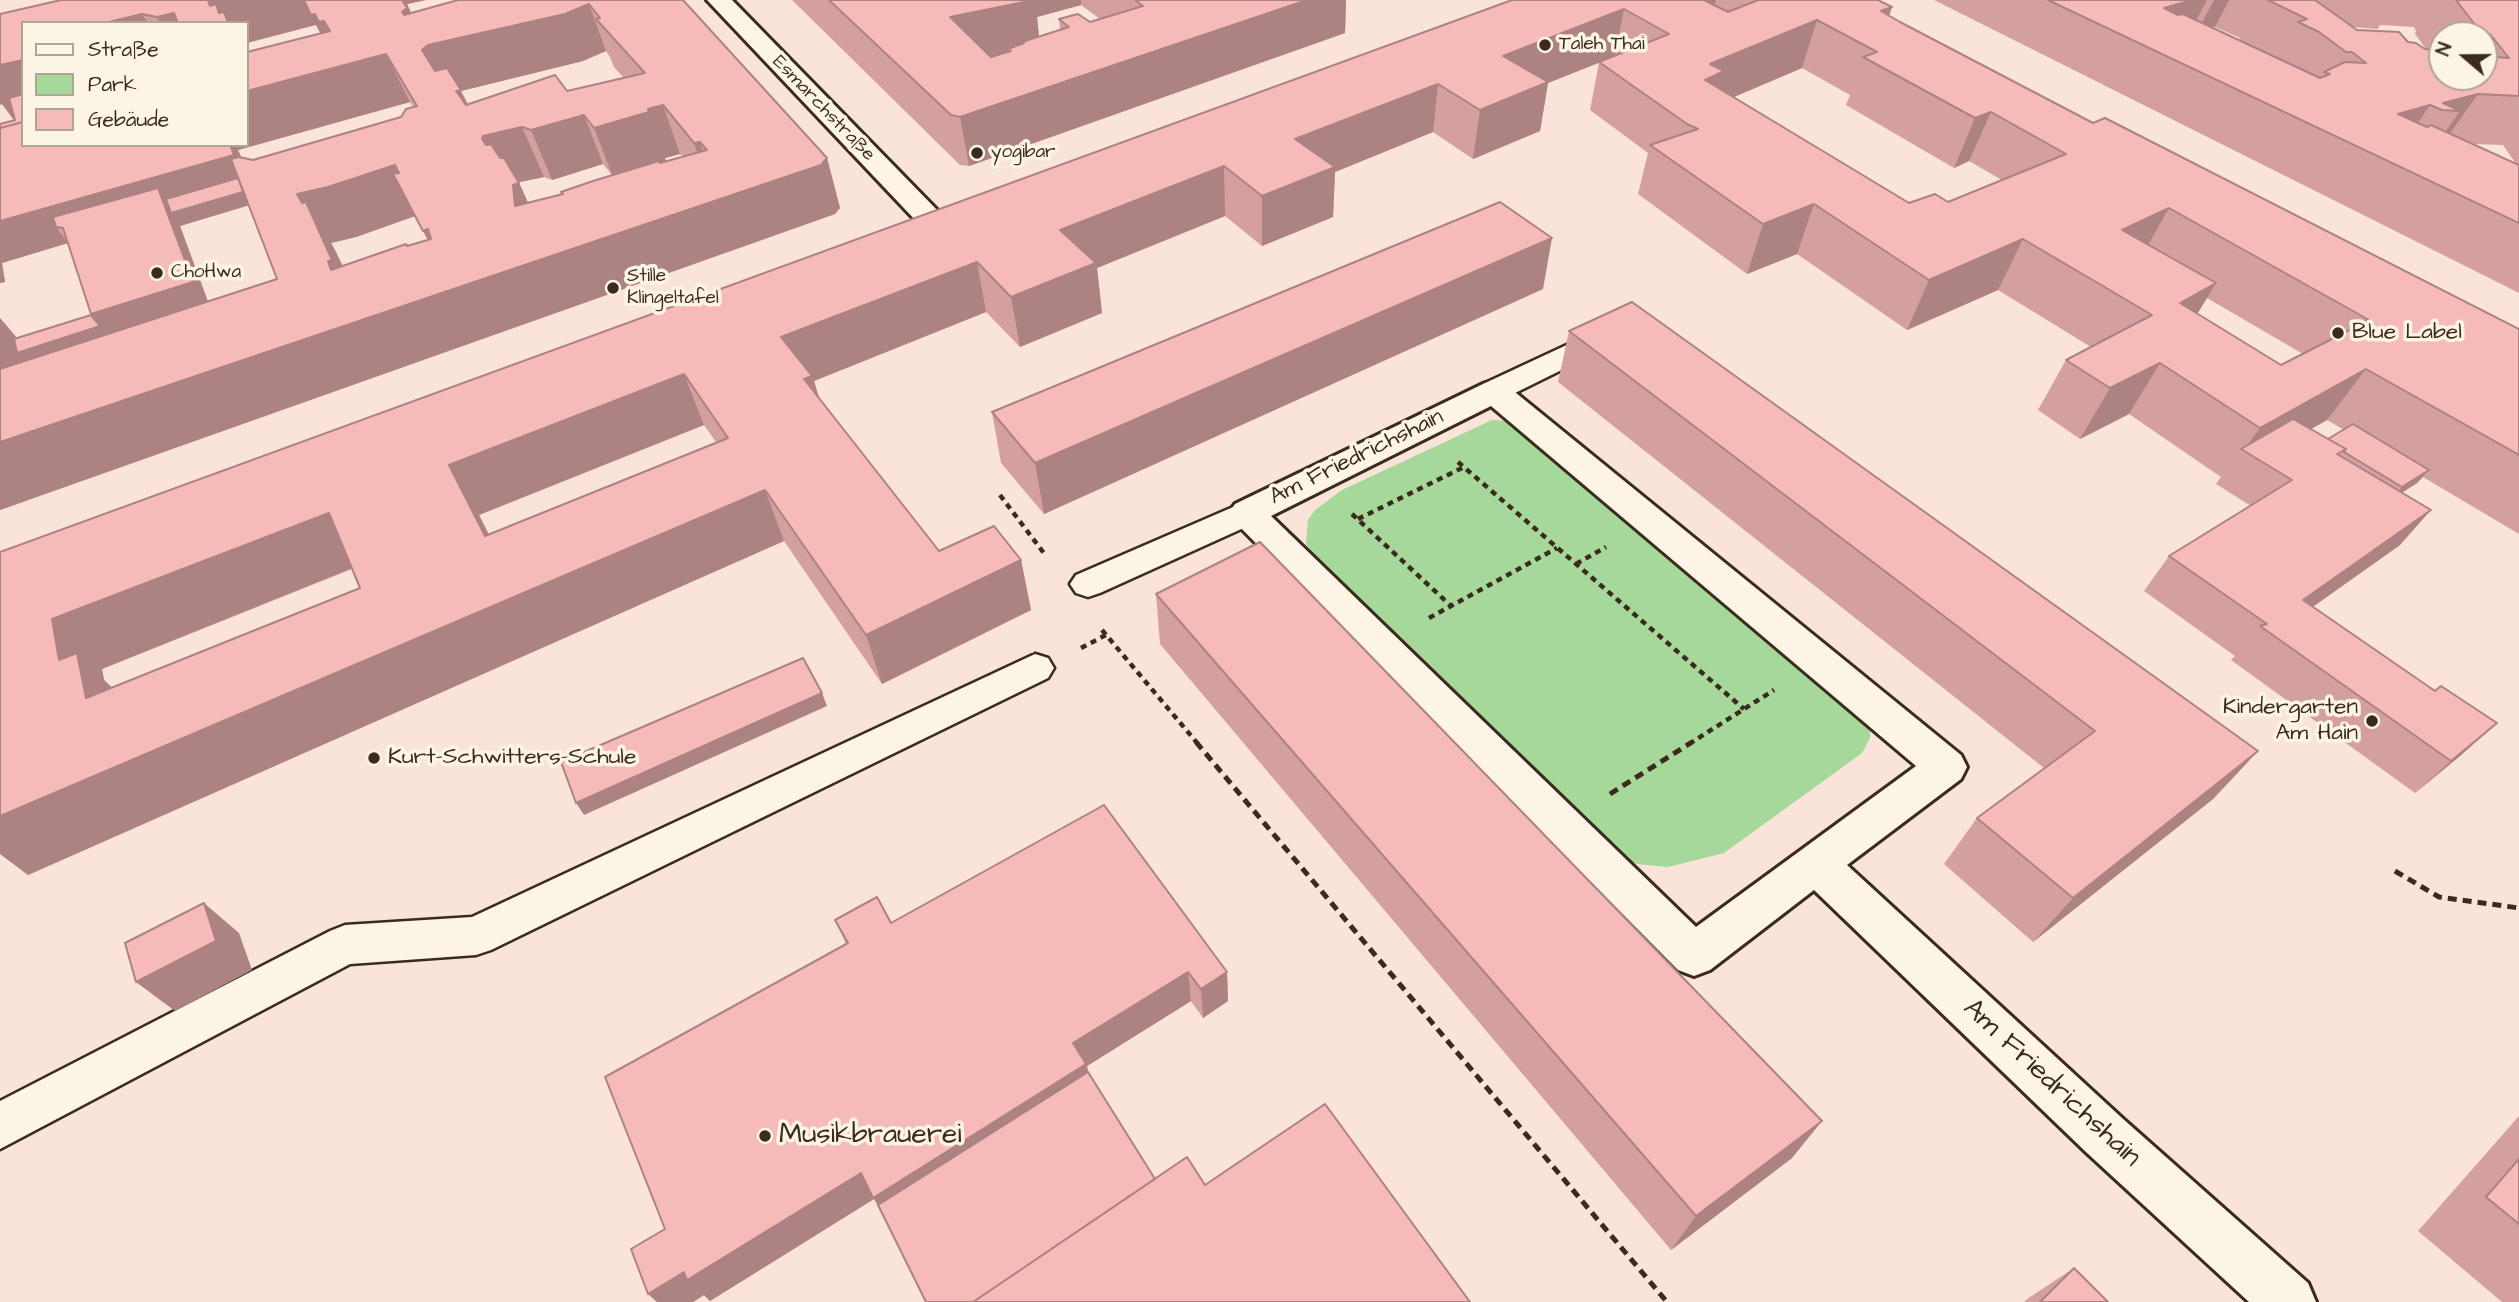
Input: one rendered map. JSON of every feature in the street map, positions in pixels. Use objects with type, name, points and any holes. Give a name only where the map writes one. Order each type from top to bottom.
[{"type":"street","name":"Esmarchstraße","points":[[719,0],[941,212],[895,229]]},
{"type":"street","name":"Am Friedrichshain","points":[[1494,391],[1946,767],[1694,955],[1248,513],[1494,391]]},
{"type":"street","name":"Am Friedrichshain","points":[[1816,864],[2104,1135],[2289,1302]]},
{"type":"lane","points":[[1494,391],[1601,338]]},
{"type":"lane","points":[[1088,584],[1248,513]]},
{"type":"lane","points":[[0,1126],[345,946],[476,936],[1035,668]]},
{"type":"path","points":[[1419,428],[1744,709]]},
{"type":"path","points":[[1358,519],[1464,467]]},
{"type":"path","points":[[1315,479],[1451,606]]},
{"type":"path","points":[[1000,495],[1049,560]]},
{"type":"path","points":[[1382,645],[1557,548]]},
{"type":"path","points":[[1098,625],[1667,1302]]},
{"type":"path","points":[[1562,825],[1818,661]]},
{"type":"path","points":[[2395,871],[2439,897],[2519,908]]},
{"type":"green space","points":[[1492,420],[1512,421],[1870,724],[1870,738],[1862,753],[1724,853],[1668,867],[1637,864],[1611,852],[1593,836],[1313,556],[1306,544],[1308,520],[1315,510],[1342,490]]},
{"type":"building","points":[[61,0],[208,0],[210,6],[216,4],[219,13],[224,12],[227,21],[177,21],[174,13],[157,17],[142,14],[113,21],[21,21],[21,60],[0,65],[0,14]]},
{"type":"building","points":[[304,0],[402,0],[407,8],[402,12],[404,15],[458,0],[683,0],[827,158],[821,165],[0,442],[0,369],[277,279],[231,159],[239,157],[253,160],[401,117],[406,109],[417,106],[386,54],[248,91],[248,52],[330,31],[324,21],[319,22],[315,14],[311,15]],"holes":[[[589,4],[600,18],[596,19],[645,73],[567,91],[555,75],[466,105],[456,91],[461,90],[447,68],[435,71],[422,50],[428,45],[565,14]],[[663,105],[694,143],[700,142],[707,150],[660,163],[659,161],[561,192],[563,194],[515,206],[513,185],[519,183],[504,158],[500,158],[491,144],[486,145],[482,139],[483,136],[522,127],[531,130],[584,115],[594,128],[649,112],[648,109]],[[395,165],[399,173],[393,174],[423,231],[428,229],[431,239],[407,246],[406,244],[331,270],[328,261],[332,260],[306,202],[302,203],[297,194]]]},
{"type":"building","points":[[829,0],[1034,0],[950,17],[991,57],[1011,51],[1008,49],[1024,43],[1022,42],[1069,27],[1059,19],[1078,14],[1090,22],[1143,6],[1135,0],[1307,0],[960,117],[951,115]]},
{"type":"building","points":[[1512,0],[1704,0],[1728,12],[1758,0],[1878,0],[1892,7],[1881,11],[1900,22],[2093,123],[2105,118],[2519,329],[2519,455],[2366,369],[2260,428],[2160,363],[2110,388],[2066,360],[2152,315],[2023,239],[1929,280],[1814,204],[1763,224],[1650,145],[1698,129],[1599,62],[1669,34],[1624,9],[1503,56],[1548,82],[1480,110],[1438,84],[1295,139],[1335,167],[1262,196],[1224,166],[1060,230],[1096,263],[1011,297],[977,262],[781,337],[812,376],[804,379],[939,551],[994,526],[1021,560],[866,635],[765,490],[0,816],[0,552]],"holes":[[[1817,20],[1877,52],[1863,57],[1975,118],[1991,112],[2066,154],[1948,202],[1935,194],[1909,203],[1705,80],[1724,71],[1710,64]],[[2169,208],[2369,320],[2281,365],[2180,303],[2216,283],[2122,230]],[[684,374],[728,438],[485,536],[449,465]],[[329,513],[360,588],[86,698],[77,653],[59,660],[52,619]]]},
{"type":"building","points":[[2048,0],[2192,0],[2164,8],[2178,15],[2183,14],[2320,78],[2330,74],[2324,72],[2345,62],[2366,63],[2319,32],[2298,22],[2307,19],[2268,0],[2315,0],[2357,30],[2399,32],[2408,42],[2428,49],[2428,91],[2498,91],[2498,57],[2509,58],[2498,44],[2498,21],[2472,21],[2456,0],[2519,0],[2519,96],[2478,94],[2443,103],[2460,111],[2442,110],[2430,105],[2398,114],[2427,127],[2431,125],[2519,165],[2519,223]]},
{"type":"building","points":[[21,95],[21,123],[0,128],[0,124],[15,120],[9,98]]},
{"type":"building","points":[[21,123],[21,147],[231,147],[234,155],[0,221],[0,128]]},
{"type":"building","points":[[238,178],[243,192],[171,213],[166,199]]},
{"type":"building","points":[[158,188],[193,282],[91,314],[63,228],[56,227],[53,217]]},
{"type":"building","points":[[1500,202],[1552,238],[1035,463],[992,412]]},
{"type":"building","points":[[1632,302],[2258,751],[2073,898],[1977,818],[2095,731],[1569,331]]},
{"type":"building","points":[[91,315],[100,326],[17,353],[14,339]]},
{"type":"building","points":[[2293,419],[2346,449],[2337,454],[2431,510],[2303,600],[2435,691],[2441,686],[2497,723],[2451,761],[2260,626],[2267,624],[2169,556],[2292,480],[2241,449]]},
{"type":"building","points":[[2353,424],[2429,470],[2402,487],[2344,452],[2346,449],[2328,439]]},
{"type":"building","points":[[1260,542],[1822,1121],[1696,1216],[1156,594]]},
{"type":"building","points":[[803,658],[822,693],[576,803],[561,762]]},
{"type":"building","points":[[1104,805],[1227,972],[1201,989],[1188,972],[1073,1043],[1086,1064],[873,1198],[861,1173],[687,1280],[684,1272],[648,1294],[631,1249],[665,1229],[605,1077],[848,943],[835,920],[877,897],[891,923]]},
{"type":"building","points":[[204,903],[216,941],[136,982],[125,943]]},
{"type":"building","points":[[1088,1072],[1155,1179],[973,1302],[926,1302],[878,1205]]},
{"type":"building","points":[[1325,1104],[1470,1302],[973,1302],[1187,1157],[1205,1185]]},
{"type":"building","points":[[2519,1159],[2519,1224],[2486,1197]]},
{"type":"building","points":[[2074,1268],[2108,1302],[2040,1302]]},
{"type":"place","name":"Taleh Thai","points":[[1545,45]]},
{"type":"place","name":"yogibar","points":[[977,153]]},
{"type":"place","name":"ChoHwa","points":[[157,273]]},
{"type":"place","name":"Stille Klingeltafel","points":[[613,288]]},
{"type":"place","name":"Blue Label","points":[[2338,333]]},
{"type":"place","name":"Kindergarten Am Hain","points":[[2372,721]]},
{"type":"place","name":"Kurt-Schwitters-Schule","points":[[374,758]]},
{"type":"place","name":"Musikbrauerei","points":[[765,1136]]}]
